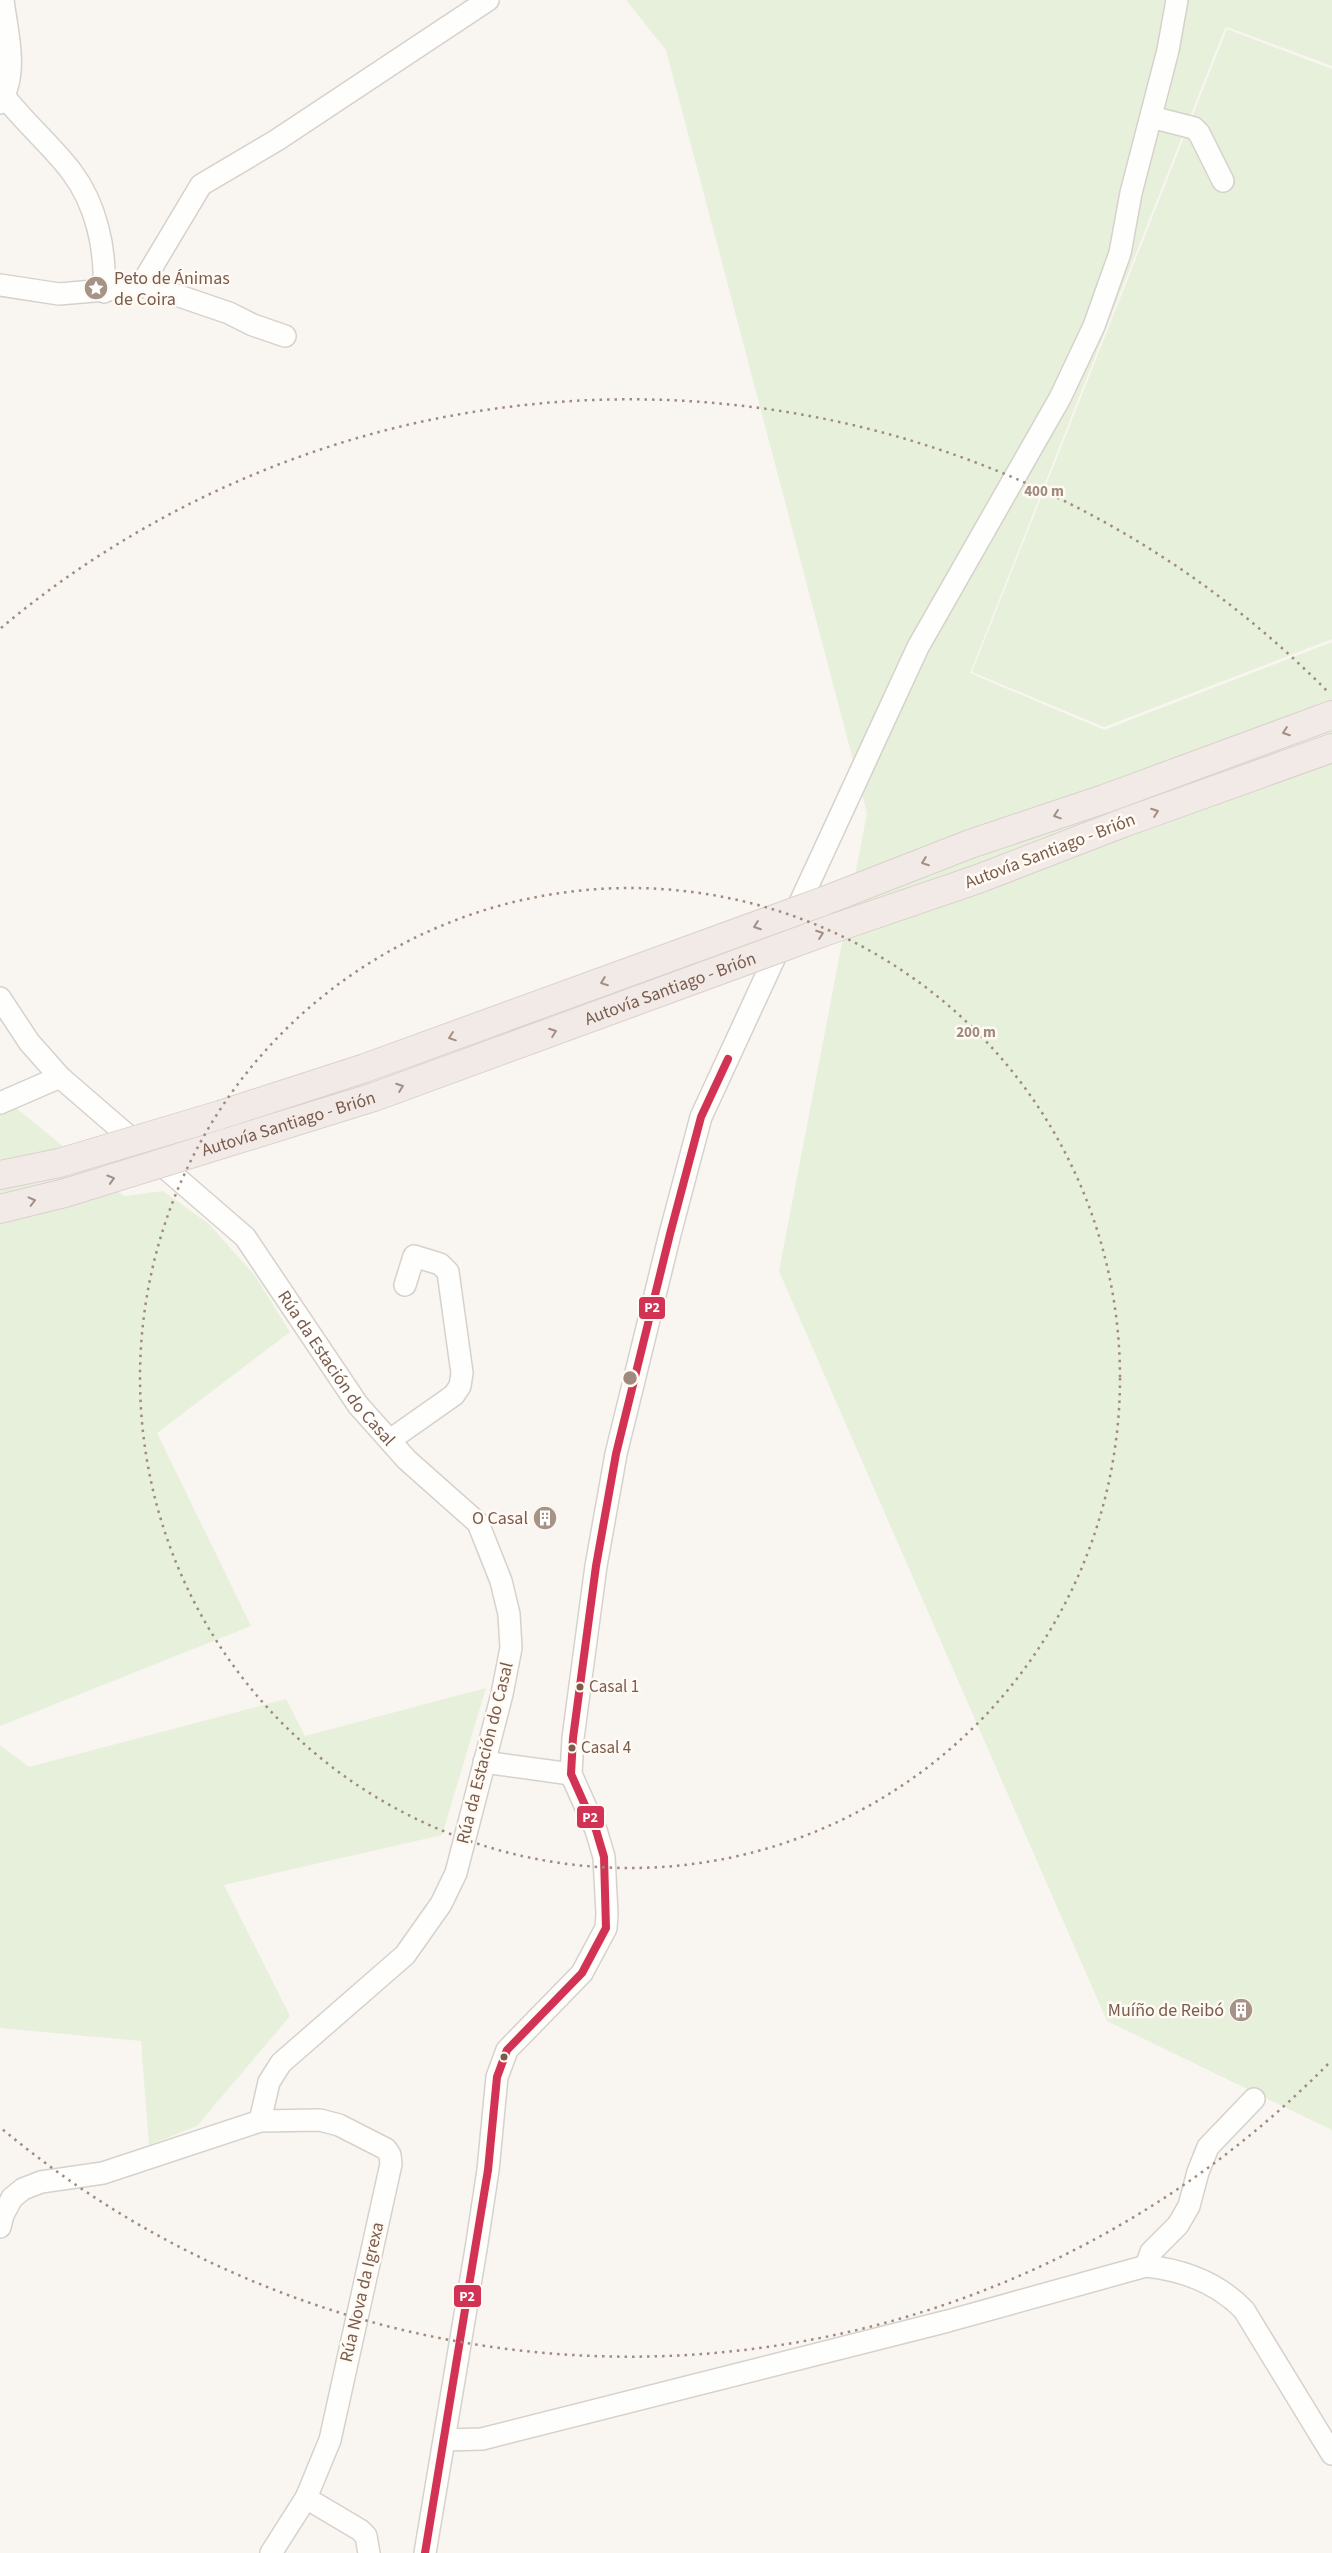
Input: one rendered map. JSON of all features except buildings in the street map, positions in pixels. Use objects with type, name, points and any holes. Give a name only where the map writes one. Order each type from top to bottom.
[{"type":"highway","name":"Autovía Santiago - Brión","points":[[0,1175],[59,1163],[220,1115],[384,1061],[824,901],[970,844],[1104,799],[1332,715]]},
{"type":"highway","name":"Autovía Santiago - Brión","points":[[0,1209],[65,1193],[374,1097],[832,929],[978,879],[1123,823],[1332,748]]},
{"type":"street","points":[[3,0],[11,62],[2,100],[72,172],[92,207],[102,250],[104,292]]},
{"type":"street","points":[[0,285],[59,294],[136,289],[144,284],[201,185],[277,140],[488,0]]},
{"type":"street","points":[[425,2553],[478,2239],[497,2076],[507,2050],[582,1973],[606,1928],[604,1857],[596,1830],[571,1774],[573,1738],[596,1566],[616,1454],[665,1253],[701,1117],[918,647],[1056,406],[1094,326],[1120,253],[1131,192],[1168,50],[1176,0]]},
{"type":"street","points":[[1151,117],[1194,128],[1199,133],[1224,181]]},
{"type":"street","points":[[144,284],[229,312],[253,325],[285,336]]},
{"type":"street","name":"Rúa da Estación do Casal","points":[[0,998],[29,1042],[60,1077],[245,1237],[358,1405],[407,1460],[478,1523],[501,1581],[509,1614],[511,1648],[490,1763],[456,1873],[441,1904],[405,1954],[281,2063],[269,2082],[260,2121]]},
{"type":"street","points":[[0,1104],[60,1077]]},
{"type":"street","points":[[390,1440],[454,1395],[460,1386],[462,1373],[448,1272],[440,1264],[414,1256],[404,1285]]},
{"type":"street","points":[[490,1763],[571,1774]]},
{"type":"street","points":[[1146,2266],[1151,2252],[1178,2225],[1189,2206],[1198,2172],[1208,2147],[1254,2099]]},
{"type":"street","name":"Rúa Nova da Igrexa","points":[[0,2228],[3,2215],[12,2198],[23,2189],[41,2182],[102,2174],[260,2121],[320,2120],[386,2148],[390,2155],[391,2164],[330,2440],[306,2498],[271,2553]]},
{"type":"street","points":[[445,2440],[482,2438],[948,2322],[1146,2266],[1163,2268],[1204,2281],[1233,2298],[1244,2310],[1332,2454]]},
{"type":"street","points":[[306,2498],[360,2530],[366,2536],[369,2553]]},
{"type":"green space","points":[[626,0],[1332,0],[1332,66],[1227,27],[1225,28],[970,673],[1104,730],[1332,642],[1332,2130],[1107,2021],[779,1271],[867,813],[666,50]]},
{"type":"green space","points":[[1227,29],[1332,69],[1332,639],[1104,727],[972,672]]},
{"type":"green space","points":[[0,1095],[124,1196],[163,1191],[209,1224],[255,1276],[290,1332],[157,1433],[251,1626],[0,1726]]},
{"type":"green space","points":[[486,1688],[442,1835],[224,1885],[290,2016],[197,2126],[149,2145],[141,2041],[0,2028],[0,1745],[29,1767],[286,1699],[305,1736]]},
{"type":"transit line","name":"P2","points":[[425,2553],[488,2170],[497,2077],[507,2050],[582,1973],[606,1928],[604,1857],[596,1830],[571,1774],[573,1738],[596,1566],[616,1454],[670,1234],[701,1117],[728,1059]]},
{"type":"place","name":"Peto de Ánimas de Coira","points":[[96,288]]},
{"type":"place","name":"O Casal","points":[[545,1518]]},
{"type":"place","name":"Casal 1","points":[[580,1687]]},
{"type":"place","name":"Casal 4","points":[[572,1748]]},
{"type":"place","name":"Muíño de Reibó","points":[[1241,2010]]}]
